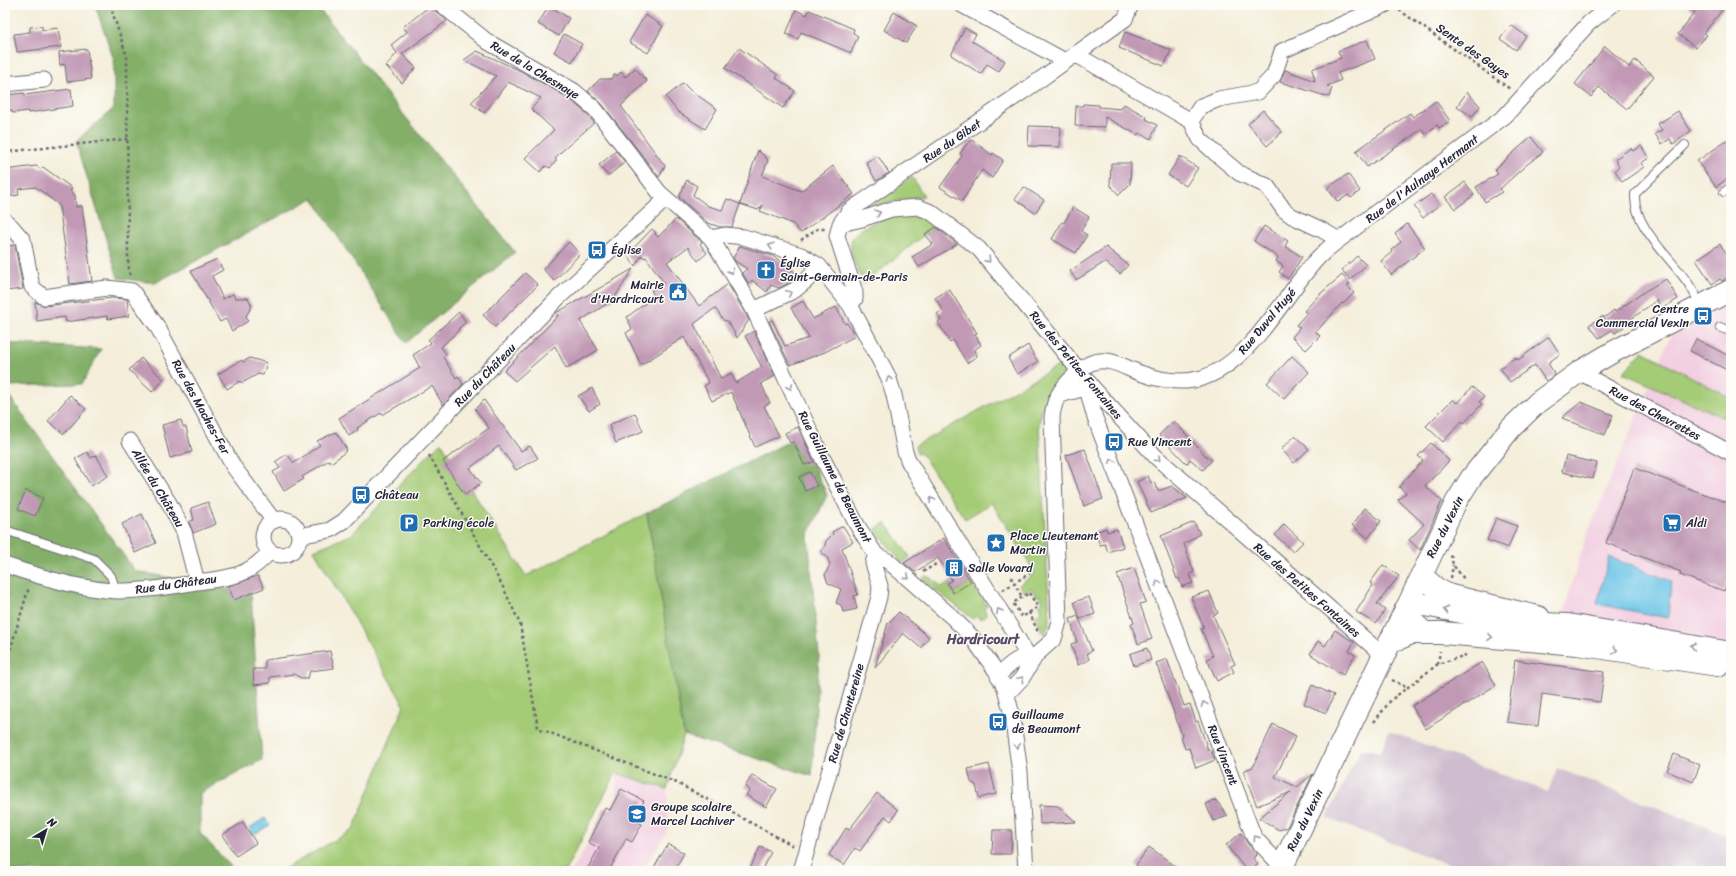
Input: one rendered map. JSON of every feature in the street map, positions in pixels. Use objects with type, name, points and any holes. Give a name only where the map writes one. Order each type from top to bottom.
[{"type":"main road","name":"Rue du Vexin","points":[[1281,869],[1388,649],[1456,502],[1484,460],[1511,428],[1538,402],[1579,372],[1613,352],[1731,290]]},
{"type":"main road","points":[[1421,575],[1437,589],[1449,595],[1568,625],[1731,652]]},
{"type":"main road","points":[[1424,632],[1414,623],[1406,609],[1425,605],[1519,623],[1568,625]]},
{"type":"main road","points":[[1388,649],[1410,633],[1424,632],[1577,644],[1731,667]]},
{"type":"street","name":"Rue de la Chesnaye","points":[[442,5],[488,42],[574,91],[595,109],[666,199],[711,238]]},
{"type":"street","points":[[962,5],[1070,58],[1191,121],[1200,139],[1239,173],[1267,186],[1284,210],[1292,216],[1339,240]]},
{"type":"street","name":"Rue du Gibet","points":[[840,224],[849,211],[854,207],[1125,19],[1131,5]]},
{"type":"street","points":[[1191,121],[1201,106],[1219,99],[1258,92],[1274,75],[1282,51],[1385,5]]},
{"type":"street","name":"Rue de l'Aulnaye Hermant","points":[[1339,240],[1505,116],[1589,23],[1612,5]]},
{"type":"street","points":[[5,84],[44,80]]},
{"type":"street","name":"Rue du Château","points":[[299,536],[330,530],[344,521],[557,299],[666,199]]},
{"type":"street","name":"Rue des Petites Fontaines","points":[[840,224],[862,219],[892,209],[911,206],[918,207],[931,212],[979,249],[1092,386],[1156,457],[1388,649]]},
{"type":"street","points":[[5,222],[12,227],[23,240],[32,287],[44,297],[108,288],[132,291]]},
{"type":"street","points":[[840,224],[837,236],[855,292],[855,299],[850,306]]},
{"type":"street","points":[[711,238],[725,235],[744,238],[801,255],[819,266],[850,306],[888,376],[894,395],[905,452],[909,462],[991,597],[1035,655],[1013,661],[998,676]]},
{"type":"street","name":"Rue Guillaume de Beaumont","points":[[711,238],[754,310],[823,460],[856,525],[876,555],[888,561],[952,617],[971,636],[998,676],[1007,694],[1012,715],[1020,772],[1026,871]]},
{"type":"street","name":"Rue Duval Hugé","points":[[1007,694],[1022,678],[1035,655],[1054,640],[1059,621],[1052,424],[1056,399],[1063,387],[1089,364],[1104,361],[1112,362],[1139,373],[1163,379],[1188,380],[1214,373],[1228,365],[1243,352],[1315,261],[1339,240]]},
{"type":"street","points":[[754,310],[795,290],[807,280],[819,266]]},
{"type":"street","name":"Rue des Maches-Fer","points":[[132,291],[157,326],[234,466],[274,521]]},
{"type":"street","name":"Rue des Chevrettes","points":[[1579,372],[1731,453]]},
{"type":"street","points":[[1056,399],[1063,394],[1084,390],[1092,386]]},
{"type":"street","name":"Rue Vincent","points":[[1092,386],[1089,396],[1095,418],[1254,837],[1281,869]]},
{"type":"street","name":"Allée du Château","points":[[130,441],[169,503],[184,532],[197,582]]},
{"type":"street","points":[[283,520],[291,522],[296,528],[299,536],[296,547],[288,554],[279,555],[270,551],[264,544],[263,535],[266,528],[274,521],[283,520]]},
{"type":"street","name":"Rue du Château","points":[[5,565],[32,574],[86,586],[116,591],[146,590],[240,575],[254,567],[270,551]]},
{"type":"street","name":"Rue de Chantereine","points":[[801,871],[879,597],[880,586],[873,563],[876,555]]},
{"type":"lane","points":[[1685,145],[1636,194],[1635,204],[1642,224],[1690,286],[1700,306]]},
{"type":"lane","points":[[1724,192],[1731,187]]},
{"type":"lane","points":[[1720,327],[1731,332]]},
{"type":"lane","points":[[5,530],[94,560],[111,576],[116,591]]},
{"type":"path","points":[[110,5],[127,57],[128,261],[132,291]]},
{"type":"path","name":"Sente des Gayes","points":[[1402,5],[1398,10],[1522,97]]},
{"type":"path","points":[[5,152],[128,140]]},
{"type":"path","points":[[798,242],[817,229]]},
{"type":"path","points":[[421,442],[499,580],[520,624],[538,728],[677,783],[807,853]]},
{"type":"path","points":[[1450,552],[1453,565],[1451,582]]},
{"type":"path","points":[[1453,565],[1464,579],[1470,582]]},
{"type":"path","points":[[991,597],[1030,573]]},
{"type":"path","points":[[5,667],[32,574]]},
{"type":"path","points":[[1011,577],[1022,597]]},
{"type":"path","points":[[1029,593],[1038,607],[1029,612],[1022,617],[1013,603],[1029,593]]},
{"type":"path","points":[[1029,612],[1035,655]]},
{"type":"path","points":[[1438,664],[1440,650]]},
{"type":"path","points":[[1373,723],[1390,700],[1406,687],[1438,664],[1455,657],[1468,654]]},
{"type":"path","points":[[1392,679],[1406,687]]},
{"type":"shaded area","points":[[1731,303],[1731,662],[1557,636],[1584,542],[1671,335]]},
{"type":"shaded area","points":[[1389,731],[1548,792],[1557,768],[1731,837],[1731,871],[1466,871],[1326,818],[1361,749],[1380,752]]},
{"type":"shaded area","name":"Groupe scolaire Marcel Lachiver","points":[[616,773],[667,789],[668,830],[643,871],[572,871],[617,797]]},
{"type":"green space","points":[[95,5],[316,5],[515,252],[406,343],[313,198],[155,283],[118,278],[76,141],[114,108],[114,60]]},
{"type":"green space","points":[[912,177],[924,196],[889,203],[868,211],[866,209]]},
{"type":"green space","points":[[914,213],[923,215],[938,226],[925,234],[864,284],[852,253],[851,243],[854,236],[859,230],[877,221],[898,215]]},
{"type":"green space","points":[[5,343],[101,349],[82,384],[5,386]]},
{"type":"green space","points":[[1643,351],[1731,398],[1731,421],[1623,373]]},
{"type":"green space","points":[[1065,362],[1067,367],[1045,402],[1039,425],[1050,620],[1049,626],[1044,634],[1035,616],[1042,611],[1039,605],[1043,602],[1039,595],[1036,596],[1031,588],[1024,592],[1019,585],[1035,573],[992,503],[965,519],[921,453],[917,454],[915,446]]},
{"type":"green space","points":[[5,390],[135,571],[251,594],[262,760],[200,793],[200,833],[235,871],[174,871],[170,868],[145,871],[5,871]]},
{"type":"green space","points":[[800,436],[827,495],[808,536],[819,655],[812,776],[684,735],[647,513]]},
{"type":"green space","points":[[441,442],[526,576],[647,513],[684,735],[667,789],[616,773],[565,871],[287,871],[284,869],[353,830],[404,705],[314,550],[351,535]]},
{"type":"green space","points":[[886,523],[910,557],[902,563],[875,529]]},
{"type":"green space","points":[[925,576],[933,579],[942,587],[947,583],[953,593],[971,582],[987,606],[984,609],[986,614],[985,617],[980,619],[976,616],[973,619],[922,579]]},
{"type":"water","points":[[1609,557],[1671,581],[1668,618],[1597,604]]},
{"type":"water","points":[[265,818],[270,825],[253,835],[249,828]]},
{"type":"building","points":[[1686,5],[1726,5],[1704,33],[1707,35],[1696,48],[1678,34],[1695,12]]},
{"type":"building","points":[[430,6],[447,21],[402,54],[416,68],[402,83],[386,66],[397,53],[391,45],[407,32],[403,27]]},
{"type":"building","points":[[549,6],[569,18],[559,36],[538,24]]},
{"type":"building","points":[[796,10],[807,15],[809,10],[854,29],[853,33],[858,36],[851,53],[801,32],[798,39],[786,34]]},
{"type":"building","points":[[894,12],[917,26],[906,43],[884,30]]},
{"type":"building","points":[[645,15],[663,26],[648,53],[629,42]]},
{"type":"building","points":[[1511,25],[1526,36],[1516,50],[1500,39]]},
{"type":"building","points":[[42,26],[42,30],[58,28],[61,47],[17,52],[14,34],[30,32],[30,27]]},
{"type":"building","points":[[965,28],[976,34],[972,41],[1005,61],[999,71],[987,64],[981,74],[951,55]]},
{"type":"building","points":[[1125,32],[1171,50],[1164,66],[1119,48]]},
{"type":"building","points":[[564,34],[582,44],[572,62],[554,52]]},
{"type":"building","points":[[1367,40],[1375,59],[1338,73],[1341,80],[1327,86],[1332,88],[1329,97],[1280,82],[1285,70],[1315,81],[1312,69],[1341,58],[1338,51]]},
{"type":"building","points":[[1605,46],[1629,67],[1635,60],[1654,76],[1627,109],[1599,87],[1591,97],[1575,84]]},
{"type":"building","points":[[739,48],[778,75],[776,78],[795,91],[783,108],[725,68]]},
{"type":"building","points":[[87,49],[91,79],[67,82],[65,64],[60,65],[59,52]]},
{"type":"building","points":[[477,51],[521,71],[569,98],[588,115],[594,123],[556,157],[556,161],[550,168],[546,166],[540,172],[525,158],[554,130],[531,109],[541,98],[508,82],[484,113],[471,103],[496,76],[464,60]]},
{"type":"building","points":[[635,68],[647,81],[621,106],[665,166],[659,177],[602,104],[588,91],[600,79],[611,79],[615,74],[617,76],[621,72],[625,77]]},
{"type":"building","points":[[683,83],[690,90],[717,109],[705,129],[678,112],[666,97]]},
{"type":"building","points":[[71,89],[73,106],[28,113],[28,111],[13,113],[11,110],[5,111],[5,95],[24,93],[25,95]]},
{"type":"building","points":[[1467,92],[1480,106],[1472,117],[1457,106]]},
{"type":"building","points":[[1436,101],[1450,121],[1439,128],[1437,125],[1425,134],[1422,129],[1367,167],[1356,151],[1410,113],[1413,117]]},
{"type":"building","points":[[1083,104],[1121,109],[1124,104],[1147,117],[1146,119],[1157,125],[1151,139],[1139,133],[1138,135],[1105,117],[1105,127],[1075,126],[1076,106],[1083,106]]},
{"type":"building","points":[[1263,110],[1282,132],[1267,146],[1248,124]]},
{"type":"building","points":[[1678,111],[1691,131],[1673,144],[1670,139],[1662,144],[1655,134],[1662,130],[1658,124]]},
{"type":"building","points":[[1029,126],[1061,127],[1060,147],[1028,146]]},
{"type":"building","points":[[1531,137],[1543,152],[1500,189],[1502,192],[1485,202],[1476,187],[1498,174],[1494,170]]},
{"type":"building","points":[[1731,138],[1731,176],[1716,187],[1697,161]]},
{"type":"building","points":[[972,140],[992,155],[993,153],[1003,160],[992,178],[982,170],[962,201],[940,187],[962,156],[960,154],[966,145]]},
{"type":"building","points":[[1641,146],[1649,158],[1641,163],[1644,167],[1622,182],[1615,170],[1619,167],[1615,159],[1631,148],[1633,151]]},
{"type":"building","points":[[758,150],[768,160],[762,176],[801,191],[833,166],[854,194],[801,233],[793,224],[760,211],[763,205],[758,210],[740,204]]},
{"type":"building","points":[[616,151],[625,162],[608,176],[599,165]]},
{"type":"building","points":[[878,156],[889,173],[876,181],[866,162]]},
{"type":"building","points":[[1180,156],[1198,168],[1186,186],[1168,175]]},
{"type":"building","points":[[1111,163],[1131,163],[1130,184],[1119,195],[1110,185]]},
{"type":"building","points":[[36,166],[41,169],[43,167],[72,188],[70,191],[75,195],[76,207],[82,206],[92,281],[70,284],[59,205],[36,187],[18,189],[19,195],[5,197],[5,170]]},
{"type":"building","points":[[1348,174],[1360,191],[1351,198],[1348,195],[1338,202],[1327,188]]},
{"type":"building","points":[[687,180],[697,186],[693,195],[708,206],[722,210],[727,199],[740,204],[732,227],[720,227],[708,223],[679,197]]},
{"type":"building","points":[[1465,182],[1474,195],[1455,209],[1445,197]]},
{"type":"building","points":[[1024,187],[1044,200],[1035,213],[1015,199]]},
{"type":"building","points":[[1431,194],[1439,205],[1423,218],[1414,206]]},
{"type":"building","points":[[1073,207],[1089,217],[1081,231],[1087,235],[1076,253],[1052,239],[1062,222],[1064,223]]},
{"type":"building","points":[[676,219],[702,242],[700,244],[707,253],[698,261],[688,247],[667,262],[699,306],[728,284],[749,320],[737,338],[730,325],[726,320],[724,321],[715,308],[694,324],[721,379],[731,373],[736,383],[762,367],[745,336],[754,331],[775,376],[761,383],[770,403],[764,406],[779,436],[755,447],[731,392],[712,401],[704,386],[709,383],[684,337],[641,365],[626,333],[632,329],[627,317],[655,296],[651,291],[664,283],[646,257],[644,258],[642,255],[635,266],[627,255],[652,229],[658,237]]},
{"type":"building","points":[[1407,224],[1425,248],[1391,275],[1381,261],[1401,242],[1395,234]]},
{"type":"building","points":[[1264,226],[1288,241],[1285,246],[1302,257],[1288,279],[1279,272],[1283,266],[1276,261],[1278,257],[1254,241]]},
{"type":"building","points":[[936,227],[957,244],[919,267],[912,257],[933,244],[925,234]]},
{"type":"building","points":[[569,242],[580,254],[554,281],[543,269]]},
{"type":"building","points":[[1720,244],[1731,260],[1731,275],[1722,281],[1720,279],[1712,284],[1696,260]]},
{"type":"building","points":[[15,245],[23,289],[5,291],[5,246]]},
{"type":"building","name":"Église Saint-Germain-de-Paris","points":[[740,246],[773,256],[795,272],[789,281],[790,282],[779,288],[771,285],[767,292],[752,280],[749,284],[742,273],[747,269],[733,258]]},
{"type":"building","points":[[1106,247],[1128,265],[1120,274],[1105,262],[1076,280],[1070,271]]},
{"type":"building","points":[[1357,256],[1366,265],[1350,280],[1342,270]]},
{"type":"building","points":[[217,259],[223,270],[212,276],[223,299],[233,294],[235,298],[248,298],[252,306],[246,316],[248,321],[232,331],[226,319],[220,322],[191,271]]},
{"type":"building","points":[[633,269],[613,300],[580,321],[598,350],[566,368],[555,346],[515,381],[504,371],[558,316],[556,313]]},
{"type":"building","points":[[525,273],[538,285],[495,327],[483,315]]},
{"type":"building","points":[[1342,275],[1350,284],[1347,286],[1354,293],[1343,304],[1342,303],[1316,332],[1320,336],[1306,350],[1292,337],[1300,328],[1296,325],[1307,313],[1304,311],[1320,294]]},
{"type":"building","points":[[1666,279],[1678,299],[1661,309],[1657,300],[1623,325],[1624,327],[1615,333],[1612,330],[1599,338],[1589,325],[1603,316],[1604,318],[1614,310],[1615,312]]},
{"type":"building","points":[[949,289],[977,333],[975,334],[981,345],[974,350],[977,356],[967,363],[953,340],[950,342],[938,322],[941,320],[937,314],[943,310],[935,298]]},
{"type":"building","points":[[112,298],[127,299],[129,316],[108,319],[107,316],[66,322],[65,317],[37,321],[35,302],[45,306]]},
{"type":"building","points":[[803,301],[813,319],[836,307],[845,324],[847,323],[855,336],[825,352],[790,365],[769,321],[772,320],[785,346],[809,338],[791,308]]},
{"type":"building","points":[[459,312],[466,322],[441,347],[446,354],[443,357],[456,378],[458,376],[463,384],[443,405],[432,386],[382,415],[381,413],[357,428],[358,430],[349,436],[339,418],[420,368],[413,355],[431,343],[428,340]]},
{"type":"building","points":[[1549,337],[1560,354],[1548,363],[1555,375],[1546,381],[1535,365],[1510,382],[1500,368],[1516,357],[1518,360]]},
{"type":"building","points":[[1696,339],[1731,357],[1731,372],[1690,351]]},
{"type":"building","points":[[1028,345],[1038,362],[1017,374],[1008,358]]},
{"type":"building","points":[[1292,356],[1309,372],[1284,399],[1267,383]]},
{"type":"building","points":[[141,358],[164,380],[152,392],[129,370]]},
{"type":"building","points":[[250,358],[267,363],[263,375],[258,374],[242,383],[240,381],[227,389],[218,374],[242,360],[243,362]]},
{"type":"building","points":[[1472,387],[1484,397],[1479,402],[1482,404],[1464,423],[1462,421],[1443,442],[1426,426],[1453,399],[1457,403]]},
{"type":"building","points":[[592,388],[600,404],[589,411],[578,396]]},
{"type":"building","points":[[70,395],[86,409],[64,434],[48,421]]},
{"type":"building","points":[[484,400],[521,451],[530,446],[538,458],[516,470],[499,446],[470,468],[481,483],[465,495],[443,461],[489,428],[475,409]]},
{"type":"building","points":[[1581,402],[1613,415],[1605,435],[1562,418]]},
{"type":"building","points":[[635,413],[643,431],[616,443],[609,425]]},
{"type":"building","points":[[181,420],[183,427],[186,427],[192,452],[170,458],[162,425]]},
{"type":"building","points":[[1174,421],[1205,455],[1212,460],[1203,470],[1190,459],[1187,464],[1159,435]]},
{"type":"building","points":[[798,427],[814,462],[804,465],[794,442],[790,443],[785,433]]},
{"type":"building","points":[[336,432],[347,450],[331,463],[329,460],[302,477],[304,479],[284,491],[273,472],[280,468],[275,462],[287,454],[294,463],[320,445],[317,441]]},
{"type":"building","points":[[1295,436],[1309,449],[1294,463],[1281,449]]},
{"type":"building","points":[[1431,443],[1449,461],[1425,486],[1442,501],[1420,550],[1409,540],[1424,524],[1398,500],[1406,493],[1399,487],[1423,460],[1418,456]]},
{"type":"building","points":[[1085,449],[1103,499],[1084,506],[1066,455]]},
{"type":"building","points":[[87,452],[91,458],[96,455],[108,476],[91,486],[75,459]]},
{"type":"building","points":[[1566,456],[1597,463],[1593,479],[1562,472]]},
{"type":"building","name":"Aldi","points":[[1634,468],[1731,504],[1731,572],[1724,591],[1680,575],[1681,572],[1606,543]]},
{"type":"building","points":[[810,472],[817,486],[805,491],[799,477]]},
{"type":"building","points":[[1148,476],[1151,483],[1154,482],[1158,491],[1172,486],[1187,498],[1151,513],[1137,482]]},
{"type":"building","points":[[26,490],[43,498],[35,516],[18,509]]},
{"type":"building","points":[[208,502],[216,524],[193,533],[189,522],[194,520],[191,508]]},
{"type":"building","points":[[1365,508],[1381,521],[1368,538],[1352,525]]},
{"type":"building","points":[[142,514],[156,543],[135,553],[122,524]]},
{"type":"building","points":[[1496,518],[1517,526],[1508,548],[1487,540]]},
{"type":"building","points":[[1194,522],[1200,534],[1184,544],[1194,572],[1190,574],[1193,583],[1182,587],[1179,578],[1177,579],[1161,536]]},
{"type":"building","points":[[1284,524],[1303,542],[1293,552],[1275,535]]},
{"type":"building","points":[[843,526],[853,542],[842,548],[858,595],[854,596],[857,609],[843,612],[841,605],[836,603],[841,589],[828,583],[825,575],[830,564],[827,557],[821,552],[826,541],[833,534],[832,532]]},
{"type":"building","points":[[1106,528],[1107,532],[1117,529],[1123,547],[1108,552],[1105,544],[1100,545],[1095,532]]},
{"type":"building","name":"Salle Vovard","points":[[944,538],[971,582],[953,593],[947,583],[952,580],[938,558],[915,572],[904,563]]},
{"type":"building","points":[[1383,565],[1399,576],[1377,604],[1385,610],[1376,624],[1356,612],[1373,585],[1370,583]]},
{"type":"building","points":[[1134,568],[1146,602],[1140,604],[1152,639],[1138,644],[1131,624],[1134,623],[1117,574]]},
{"type":"building","points":[[258,576],[264,588],[234,600],[228,586]]},
{"type":"building","points":[[1209,591],[1218,613],[1213,615],[1235,664],[1231,666],[1234,672],[1217,681],[1207,659],[1213,656],[1201,629],[1204,628],[1191,597]]},
{"type":"building","points":[[1089,597],[1095,614],[1080,619],[1074,602]]},
{"type":"building","points":[[899,612],[929,637],[921,648],[903,633],[875,668],[888,623]]},
{"type":"building","points":[[1078,616],[1092,651],[1087,653],[1089,660],[1078,665],[1071,644],[1077,642],[1070,619]]},
{"type":"building","points":[[1335,630],[1354,642],[1349,651],[1355,655],[1343,675],[1310,654],[1318,641],[1325,646]]},
{"type":"building","points":[[1147,648],[1151,660],[1134,666],[1130,654]]},
{"type":"building","points":[[330,651],[334,668],[310,671],[308,678],[301,678],[294,674],[270,677],[270,683],[254,685],[253,669],[265,669],[265,660]]},
{"type":"building","points":[[1167,659],[1184,706],[1190,704],[1196,722],[1198,721],[1208,750],[1210,749],[1215,760],[1196,768],[1189,748],[1185,749],[1182,735],[1156,663]]},
{"type":"building","points":[[1515,660],[1604,672],[1600,702],[1542,694],[1538,726],[1507,722]]},
{"type":"building","points":[[1482,662],[1496,685],[1426,729],[1412,706]]},
{"type":"building","points":[[1312,685],[1334,695],[1326,713],[1304,704]]},
{"type":"building","points":[[1273,724],[1296,736],[1275,777],[1297,787],[1313,774],[1287,827],[1279,830],[1259,818],[1291,792],[1257,806],[1243,771],[1253,767]]},
{"type":"building","points":[[1674,754],[1700,765],[1693,782],[1667,771]]},
{"type":"building","points":[[989,764],[996,794],[979,798],[976,785],[971,782],[968,769]]},
{"type":"building","points":[[752,775],[777,789],[766,807],[746,795],[750,790],[745,787]]},
{"type":"building","points":[[621,789],[644,801],[634,820],[642,824],[632,842],[626,839],[609,871],[586,871],[599,848],[588,842],[605,808],[610,810]]},
{"type":"building","points":[[877,793],[898,810],[891,821],[885,816],[860,851],[855,848],[844,865],[829,855],[846,828],[849,830]]},
{"type":"building","points":[[1216,800],[1228,816],[1213,821],[1206,804]]},
{"type":"building","points":[[1039,805],[1058,806],[1076,822],[1040,824]]},
{"type":"building","points":[[243,822],[256,843],[236,856],[222,835]]},
{"type":"building","points":[[993,830],[1012,830],[1011,854],[992,854]]},
{"type":"building","points":[[1241,833],[1247,843],[1257,854],[1253,858],[1258,864],[1251,871],[1247,871],[1226,845]]},
{"type":"building","points":[[668,844],[684,853],[674,871],[652,871]]},
{"type":"building","points":[[760,847],[771,852],[761,871],[749,871]]},
{"type":"building","points":[[1149,847],[1182,871],[1143,871],[1136,865]]},
{"type":"place","name":"Église","points":[[597,250]]},
{"type":"place","name":"Église Saint-Germain-de-Paris","points":[[766,270]]},
{"type":"place","name":"Mairie d'Hardricourt","points":[[678,292]]},
{"type":"place","name":"Centre Commercial Vexin","points":[[1703,316]]},
{"type":"place","name":"Rue Vincent","points":[[1114,442]]},
{"type":"place","name":"Château","points":[[361,495]]},
{"type":"place","name":"Parking école","points":[[409,523]]},
{"type":"place","name":"Aldi","points":[[1672,523]]},
{"type":"place","name":"Place Lieutenant Martin","points":[[996,543]]},
{"type":"place","name":"Salle Vovard","points":[[954,568]]},
{"type":"place","name":"Guillaume de Beaumont","points":[[998,722]]},
{"type":"place","name":"Groupe scolaire Marcel Lachiver","points":[[637,814]]},
{"type":"district","name":"Hardricourt","points":[[983,639]]}]
